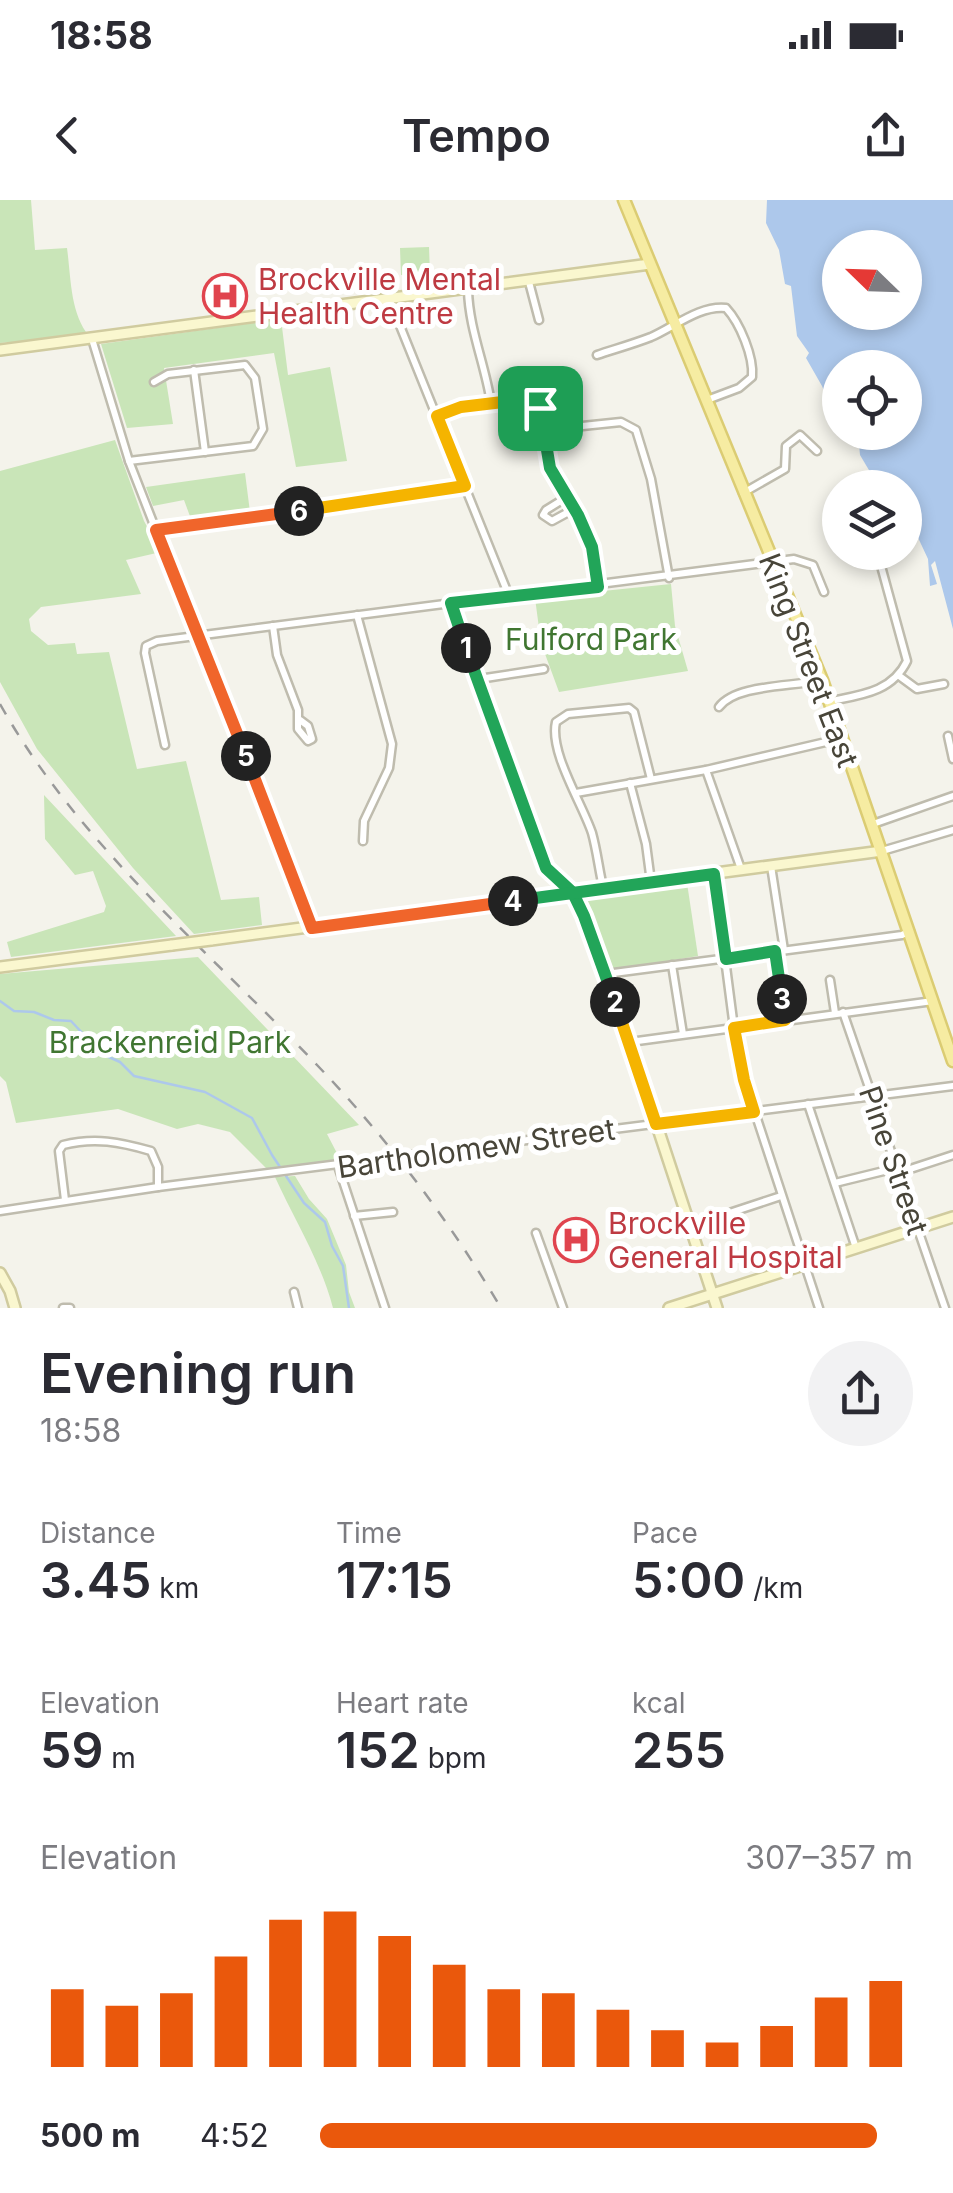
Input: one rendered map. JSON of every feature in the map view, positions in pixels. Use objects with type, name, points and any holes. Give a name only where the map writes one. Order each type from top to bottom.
[{"type":"main road","name":"King Street East","points":[[624,200],[831,702],[953,1061]]},
{"type":"street","points":[[0,350],[650,264]]},
{"type":"street","points":[[529,282],[539,320]]},
{"type":"street","points":[[468,290],[475,344],[486,368],[491,402]]},
{"type":"street","points":[[390,301],[509,596]]},
{"type":"street","points":[[597,355],[719,307],[732,314],[753,369],[752,377],[739,388],[706,401]]},
{"type":"street","points":[[92,340],[129,461],[312,928]]},
{"type":"street","points":[[129,461],[253,446],[262,429],[252,370],[245,365],[168,374],[154,382]]},
{"type":"street","points":[[194,370],[204,452]]},
{"type":"street","points":[[437,416],[491,402],[535,401],[540,408],[550,468],[592,547],[598,587]]},
{"type":"street","points":[[544,430],[620,422],[636,430],[651,479],[669,578]]},
{"type":"street","points":[[744,494],[785,469],[786,446],[800,435],[817,452]]},
{"type":"street","points":[[156,530],[465,486]]},
{"type":"street","points":[[567,497],[544,515],[552,520],[574,509]]},
{"type":"street","points":[[165,746],[146,646],[157,641],[794,560],[814,566],[824,592]]},
{"type":"street","points":[[831,702],[882,690],[898,676],[907,660],[882,570]]},
{"type":"street","points":[[451,603],[546,868],[573,893],[606,974],[716,1308]]},
{"type":"street","points":[[358,615],[392,744],[389,768],[364,821],[363,841]]},
{"type":"street","points":[[274,626],[277,655],[300,720]]},
{"type":"street","points":[[479,679],[544,668]]},
{"type":"street","points":[[898,676],[917,688],[944,684]]},
{"type":"street","points":[[719,707],[726,698],[743,692],[822,680]]},
{"type":"street","points":[[603,889],[594,839],[558,749],[554,728],[561,716],[621,708],[634,712],[652,779]]},
{"type":"street","points":[[948,736],[953,759]]},
{"type":"street","points":[[576,793],[706,770],[844,738]]},
{"type":"street","points":[[706,770],[741,870]]},
{"type":"street","points":[[630,783],[646,844],[651,883]]},
{"type":"street","points":[[872,824],[953,796]]},
{"type":"street","points":[[0,967],[882,851],[953,830]]},
{"type":"street","points":[[772,866],[785,1020]]},
{"type":"street","points":[[714,874],[744,1080],[819,1308]]},
{"type":"street","points":[[606,974],[910,932]]},
{"type":"street","points":[[672,965],[683,1034]]},
{"type":"street","name":"Pine Street","points":[[830,980],[917,1228],[949,1307]]},
{"type":"street","points":[[628,1042],[933,1001]]},
{"type":"street","name":"Bartholomew Street","points":[[0,1211],[158,1186],[953,1086]]},
{"type":"street","points":[[808,1104],[856,1248]]},
{"type":"street","points":[[66,1200],[59,1151],[62,1145],[79,1141],[112,1140],[151,1151],[158,1167],[158,1186]]},
{"type":"street","points":[[834,1184],[953,1155]]},
{"type":"street","points":[[338,1166],[385,1308]]},
{"type":"street","points":[[690,1226],[781,1196]]},
{"type":"street","points":[[354,1216],[394,1212]]},
{"type":"street","points":[[668,1308],[953,1216]]},
{"type":"street","points":[[536,1233],[562,1308]]},
{"type":"street","points":[[0,1274],[14,1308]]},
{"type":"street","points":[[294,1292],[298,1308]]},
{"type":"green space","points":[[0,200],[31,200],[35,250],[67,248],[75,306],[89,336],[0,343]]},
{"type":"green space","points":[[429,247],[430,274],[401,275],[400,248]]},
{"type":"green space","points":[[281,319],[288,375],[330,367],[347,461],[296,467],[274,353],[164,368],[173,424],[127,428],[101,344]]},
{"type":"green space","points":[[115,440],[144,521],[161,552],[126,560],[141,594],[41,607],[29,619],[31,631],[48,645],[75,643],[77,654],[109,652],[137,769],[186,761],[221,900],[259,897],[262,925],[194,934],[133,868],[37,749],[0,682],[0,471]]},
{"type":"green space","points":[[245,473],[250,512],[191,519],[184,500],[153,506],[146,487]]},
{"type":"green space","name":"Fulford Park","points":[[671,584],[675,626],[688,671],[559,692],[541,643],[535,598]]},
{"type":"green space","points":[[44,795],[176,936],[11,957],[7,942],[104,912],[106,906],[93,871],[75,875],[45,839]]},
{"type":"green space","points":[[687,883],[698,956],[609,971],[584,899]]},
{"type":"green space","name":"Brackenreid Park","points":[[198,957],[359,1125],[327,1134],[340,1159],[267,1169],[230,1132],[198,1124],[177,1129],[118,1109],[16,1123],[6,1082],[0,1076],[0,974]]},
{"type":"green space","points":[[295,1176],[327,1219],[346,1265],[355,1308],[333,1308],[315,1258],[275,1177]]},
{"type":"water","points":[[767,200],[953,200],[953,629],[935,561],[931,565],[937,584],[930,586],[928,559],[922,546],[922,470],[869,470],[860,455],[860,450],[922,450],[922,350],[822,350],[822,386],[806,358],[809,353],[797,336],[791,286],[785,284],[779,250],[766,223]]},
{"type":"waterway","points":[[0,1001],[14,1011],[71,1021],[102,1054],[120,1062],[134,1076],[205,1092],[252,1118],[304,1203],[325,1222],[343,1266],[349,1308]]},
{"type":"railway","points":[[0,704],[67,804],[106,850],[368,1121],[438,1212],[501,1308]]},
{"type":"place","name":"Brockville Mental Health Centre","points":[[225,296]]},
{"type":"place","name":"Brockville General Hospital","points":[[576,1240]]},
{"type":"route","points":[[540,408],[528,399],[461,407],[437,416],[465,486],[156,530],[312,928],[373,919],[573,893],[603,889],[651,883],[714,874],[726,959],[775,951],[785,1020],[734,1028],[754,1112],[656,1124],[584,916],[573,893],[546,868],[453,610],[451,603],[598,587],[592,547],[550,468],[540,408]]}]
